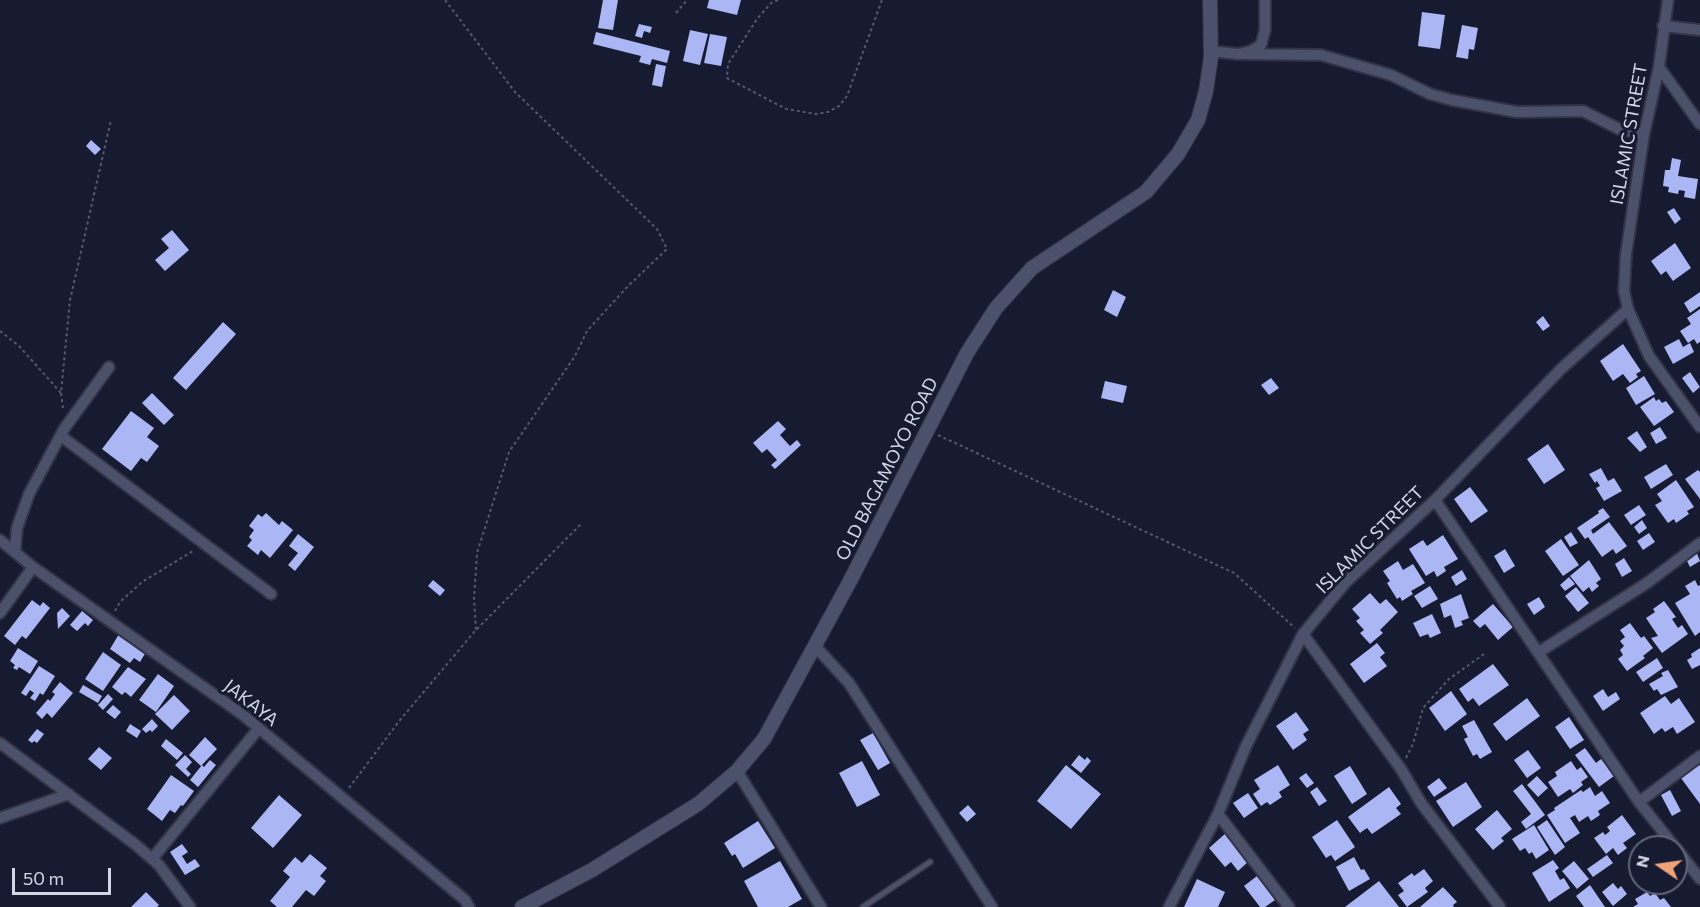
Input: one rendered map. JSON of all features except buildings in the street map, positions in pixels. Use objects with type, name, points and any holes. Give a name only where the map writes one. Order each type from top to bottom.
[{"type":"street","name":"OLD BAGAMOYO ROAD","points":[[522,907],[592,870],[698,804],[737,771],[764,739],[815,646],[967,353],[996,308],[1032,268],[1146,192],[1178,154],[1198,120],[1206,91],[1210,51],[1210,0]]},
{"type":"street","points":[[1238,54],[1251,51],[1261,45],[1265,30],[1265,0]]},
{"type":"street","name":"ISLAMIC STREET","points":[[1668,0],[1659,67],[1644,134],[1626,254],[1624,291],[1628,309],[1649,356],[1700,428]]},
{"type":"street","points":[[1663,26],[1700,30]]},
{"type":"street","points":[[1210,51],[1321,56],[1391,75],[1430,94],[1452,100],[1517,112],[1583,111],[1619,129],[1644,134]]},
{"type":"street","points":[[1659,67],[1700,124]]},
{"type":"street","name":"ISLAMIC STREET","points":[[1169,907],[1218,814],[1246,746],[1303,634],[1346,582],[1435,500],[1561,369],[1628,309]]},
{"type":"street","points":[[15,552],[16,528],[24,505],[63,432],[109,367]]},
{"type":"street","points":[[63,432],[271,594]]},
{"type":"street","points":[[1435,500],[1639,802],[1665,835]]},
{"type":"street","name":"JAKAYA","points":[[0,540],[33,567],[259,728],[465,900],[469,907]]},
{"type":"street","points":[[1539,652],[1647,584],[1700,543]]},
{"type":"street","points":[[0,613],[33,567]]},
{"type":"street","points":[[1303,634],[1401,769],[1421,802],[1500,907]]},
{"type":"street","points":[[815,646],[849,683],[992,907]]},
{"type":"street","points":[[152,859],[259,728]]},
{"type":"street","points":[[0,743],[159,865],[190,907]]},
{"type":"street","points":[[1639,802],[1700,756]]},
{"type":"street","points":[[737,771],[821,907]]},
{"type":"street","points":[[0,818],[69,794]]},
{"type":"street","points":[[1218,814],[1289,907]]},
{"type":"street","points":[[1688,864],[1700,879]]},
{"type":"lane","points":[[863,907],[930,862]]},
{"type":"path","points":[[445,0],[515,92],[657,230],[667,249],[628,286],[587,331],[575,356],[509,452],[477,553],[474,599],[476,630]]},
{"type":"path","points":[[676,13],[687,0]]},
{"type":"path","points":[[778,0],[771,3],[757,20],[729,64],[727,78],[786,109],[816,114],[828,112],[839,106],[847,96],[882,0]]},
{"type":"path","points":[[63,432],[62,393],[70,300],[111,120]]},
{"type":"path","points":[[0,331],[19,346],[62,393]]},
{"type":"path","points":[[928,430],[1234,573],[1303,634]]},
{"type":"path","points":[[342,797],[400,720],[476,630],[581,524]]},
{"type":"path","points":[[110,622],[120,602],[142,582],[205,544]]},
{"type":"path","points":[[1401,769],[1413,744],[1423,708],[1449,678],[1484,654]]}]
